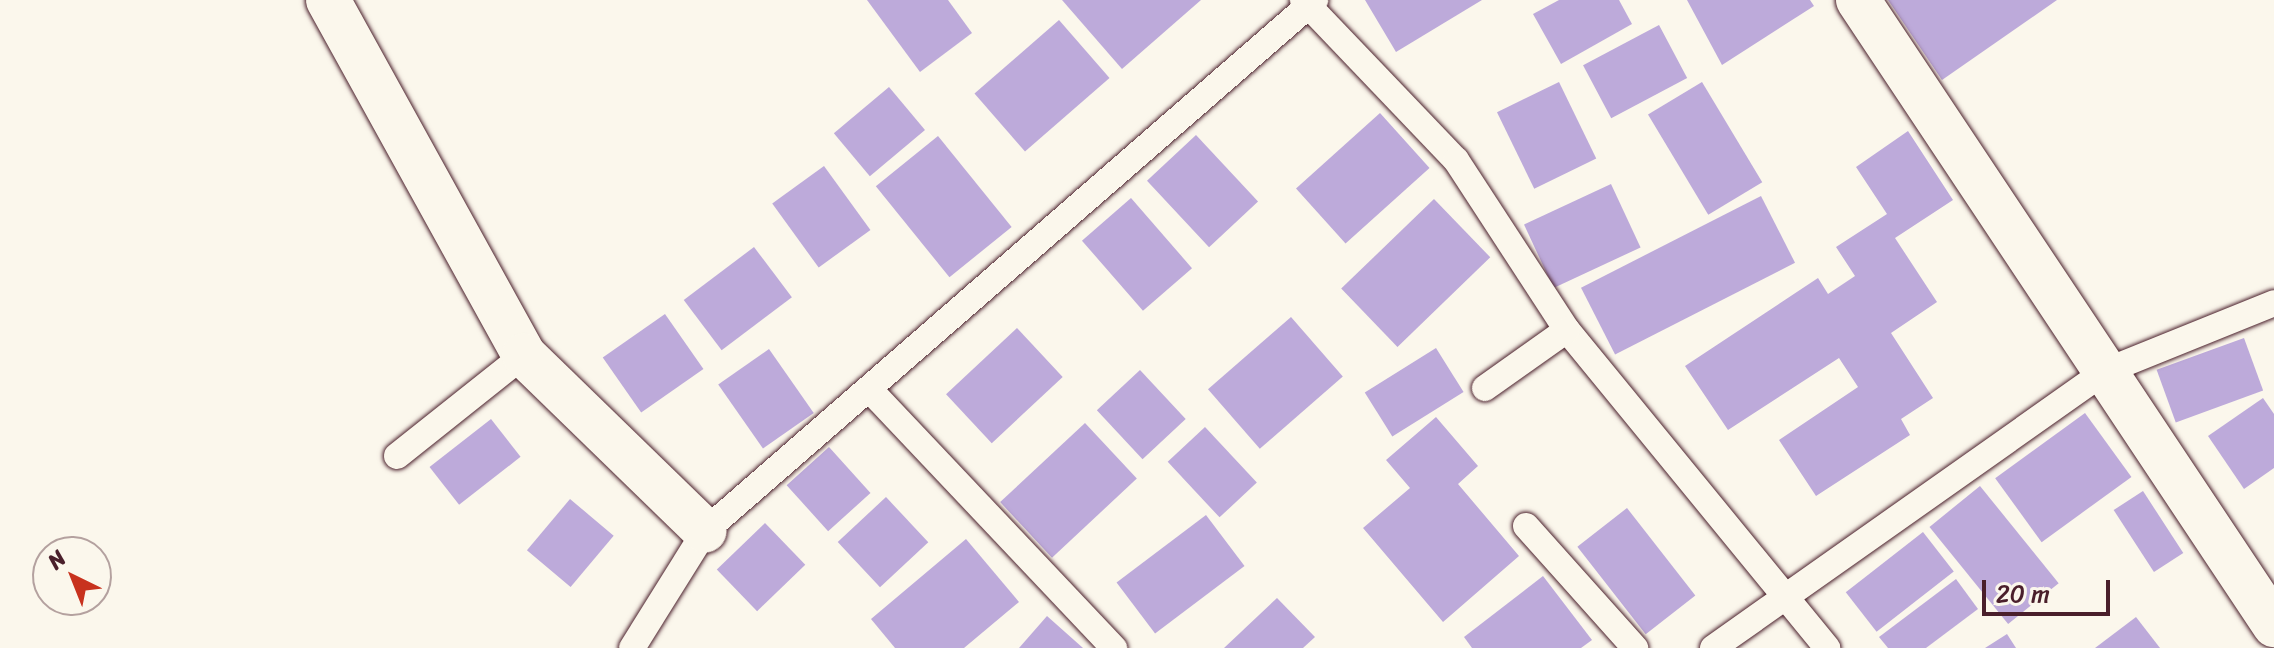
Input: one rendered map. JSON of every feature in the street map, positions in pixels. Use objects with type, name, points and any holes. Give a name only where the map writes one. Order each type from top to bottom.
[{"type":"street","points":[[328,0],[524,355],[705,531]]},
{"type":"street","points":[[1858,0],[2274,625]]},
{"type":"lane","points":[[632,648],[705,531],[1308,2],[1456,160],[1567,330],[1793,598],[1827,648]]},
{"type":"lane","points":[[1713,648],[1793,598],[2106,371],[2274,303]]},
{"type":"lane","points":[[1485,388],[1567,330]]},
{"type":"lane","points":[[397,456],[524,355]]},
{"type":"lane","points":[[869,389],[1114,648]]},
{"type":"lane","points":[[1526,526],[1635,648]]},
{"type":"building","points":[[867,0],[948,0],[972,33],[920,72]]},
{"type":"building","points":[[1062,0],[1201,0],[1122,69]]},
{"type":"building","points":[[1365,0],[1482,0],[1396,52]]},
{"type":"building","points":[[1559,0],[1619,0],[1632,24],[1561,64],[1533,14]]},
{"type":"building","points":[[1687,0],[1810,0],[1814,6],[1722,65]]},
{"type":"building","points":[[1888,0],[2057,0],[1942,80]]},
{"type":"building","points":[[1059,20],[1110,78],[1025,152],[974,93]]},
{"type":"building","points":[[1659,25],[1687,78],[1611,118],[1583,65]]},
{"type":"building","points":[[1559,82],[1596,158],[1534,189],[1497,112]]},
{"type":"building","points":[[1702,82],[1762,182],[1708,215],[1648,114]]},
{"type":"building","points":[[889,87],[925,130],[870,176],[834,133]]},
{"type":"building","points":[[1380,113],[1430,168],[1346,244],[1296,189]]},
{"type":"building","points":[[1908,131],[1953,200],[1895,238],[1937,302],[1891,333],[1933,398],[1901,419],[1910,435],[1816,496],[1779,440],[1858,387],[1839,358],[1728,430],[1685,366],[1818,278],[1828,294],[1855,276],[1836,247],[1887,214],[1856,167]]},
{"type":"building","points":[[1196,135],[1258,202],[1209,247],[1147,181]]},
{"type":"building","points":[[938,136],[1012,227],[949,277],[876,186]]},
{"type":"building","points":[[824,166],[870,230],[819,268],[772,204]]},
{"type":"building","points":[[1611,184],[1641,247],[1554,288],[1524,225]]},
{"type":"building","points":[[1761,196],[1795,263],[1615,355],[1581,288]]},
{"type":"building","points":[[1131,198],[1192,268],[1143,311],[1082,241]]},
{"type":"building","points":[[1434,199],[1490,257],[1397,347],[1341,289]]},
{"type":"building","points":[[754,247],[792,297],[722,350],[684,300]]},
{"type":"building","points":[[665,314],[703,369],[641,412],[603,358]]},
{"type":"building","points":[[1291,317],[1343,377],[1260,449],[1208,389]]},
{"type":"building","points":[[1017,328],[1063,377],[992,443],[946,394]]},
{"type":"building","points":[[2244,338],[2263,391],[2176,422],[2157,370]]},
{"type":"building","points":[[1436,348],[1464,392],[1392,437],[1365,393]]},
{"type":"building","points":[[769,349],[814,413],[763,448],[718,385]]},
{"type":"building","points":[[1140,370],[1186,419],[1143,459],[1097,410]]},
{"type":"building","points":[[2263,398],[2274,414],[2274,468],[2244,489],[2208,436]]},
{"type":"building","points":[[2085,413],[2131,477],[2042,542],[1995,478]]},
{"type":"building","points":[[1436,417],[1478,466],[1458,484],[1519,556],[1443,622],[1363,528],[1410,488],[1386,460]]},
{"type":"building","points":[[491,419],[521,457],[459,505],[430,467]]},
{"type":"building","points":[[1085,423],[1137,479],[1052,558],[1000,502]]},
{"type":"building","points":[[1205,427],[1257,483],[1220,517],[1168,462]]},
{"type":"building","points":[[829,447],[870,493],[828,531],[787,485]]},
{"type":"building","points":[[1980,486],[2059,583],[2008,624],[1929,527]]},
{"type":"building","points":[[2143,491],[2183,553],[2154,572],[2114,510]]},
{"type":"building","points":[[886,497],[928,542],[880,587],[838,542]]},
{"type":"building","points":[[570,499],[614,536],[571,587],[527,550]]},
{"type":"building","points":[[1627,508],[1695,595],[1646,634],[1577,547]]},
{"type":"building","points":[[1206,515],[1245,566],[1155,634],[1117,582]]},
{"type":"building","points":[[765,523],[805,565],[757,611],[717,570]]},
{"type":"building","points":[[1923,532],[1954,571],[1877,632],[1846,592]]},
{"type":"building","points":[[966,539],[1019,602],[964,648],[895,648],[871,619]]},
{"type":"building","points":[[1543,576],[1592,640],[1581,648],[1472,648],[1464,637]]},
{"type":"building","points":[[1956,579],[1978,609],[1926,648],[1888,648],[1879,637]]},
{"type":"building","points":[[1277,598],[1315,637],[1303,648],[1224,648]]},
{"type":"building","points":[[1047,616],[1083,648],[1019,648]]},
{"type":"building","points":[[2136,617],[2160,648],[2095,648]]},
{"type":"building","points":[[2007,634],[2016,648],[1985,648]]}]
